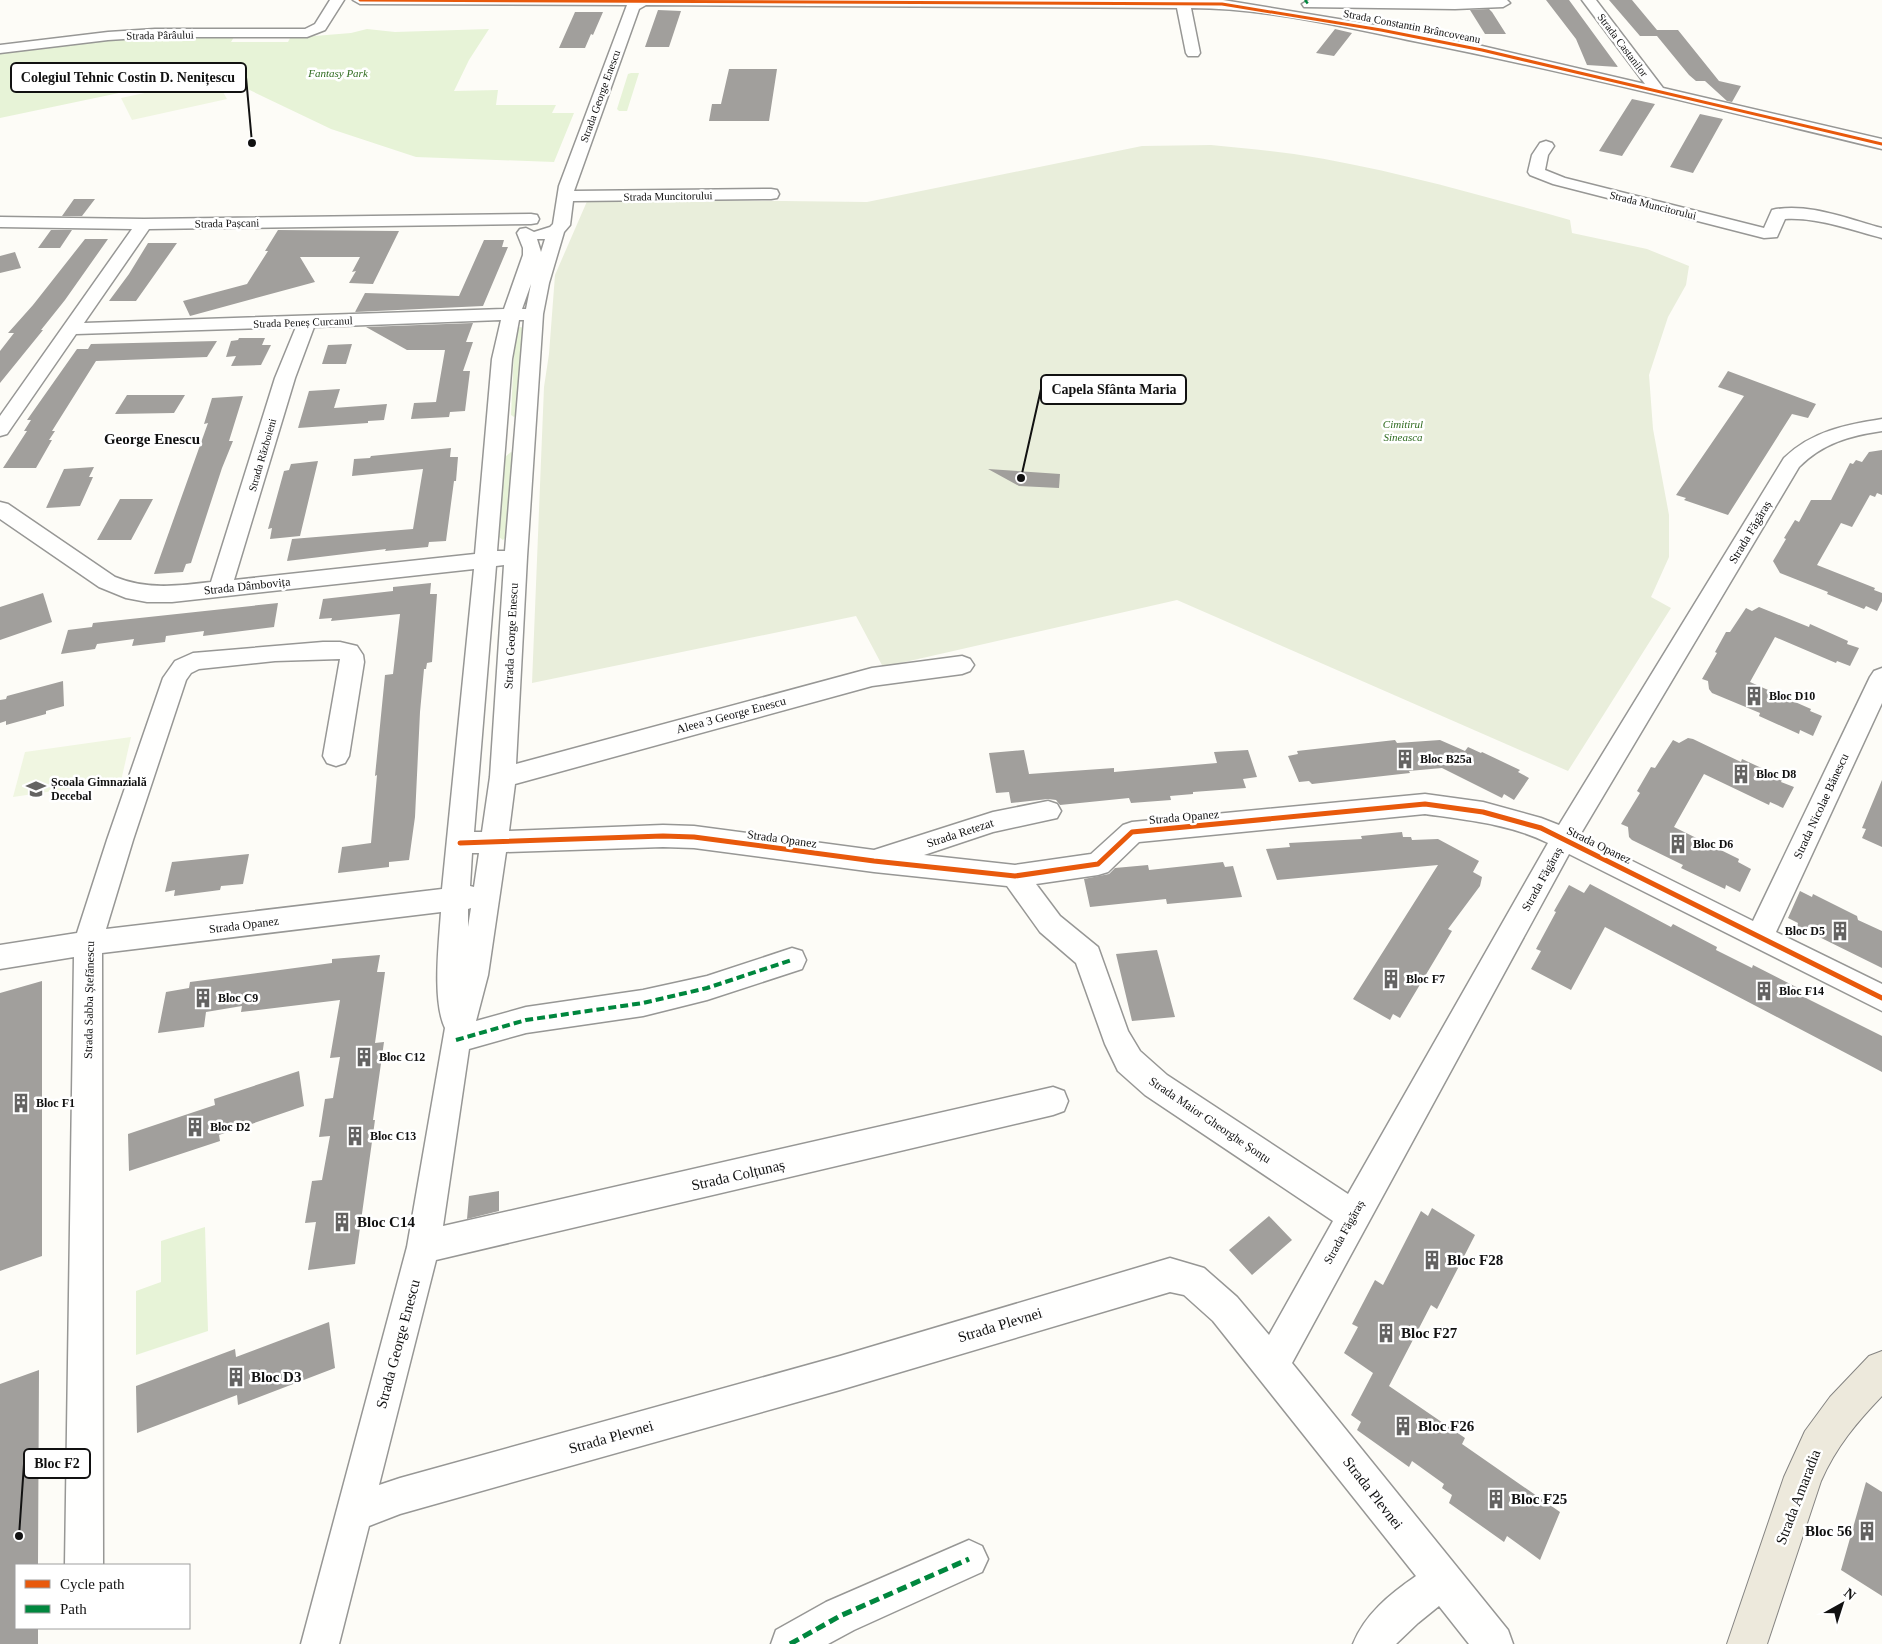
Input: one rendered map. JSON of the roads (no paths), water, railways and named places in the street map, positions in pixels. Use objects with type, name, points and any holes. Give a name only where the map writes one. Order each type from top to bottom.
[{"type":"main road","name":"Strada Amaradia","points":[[1748,1644],[1803,1477],[1818,1444],[1843,1410],[1882,1369]]},
{"type":"street","name":"Strada Pârâului","points":[[0,49],[108,36],[155,33],[307,33],[320,27],[337,0]]},
{"type":"street","name":"Strada Constantin Brâncoveanu","points":[[360,0],[909,1],[1222,4],[1272,10],[1482,50],[1882,144]]},
{"type":"street","name":"Strada Castanilor","points":[[1589,0],[1658,90]]},
{"type":"street","name":"Strada George Enescu","points":[[320,1644],[423,1247],[456,1040],[474,974],[487,894],[503,777],[516,557],[534,314],[540,283],[567,191],[634,1]]},
{"type":"street","points":[[1272,10],[1306,2],[1455,5],[1503,3]]},
{"type":"street","points":[[1183,4],[1193,53]]},
{"type":"street","name":"Strada Muncitorului","points":[[1546,146],[1540,155],[1536,172],[1559,181],[1764,233],[1771,233],[1778,214],[1786,213],[1819,218],[1882,233]]},
{"type":"street","name":"Strada George Enescu","points":[[456,1040],[452,974],[455,899],[502,359],[511,315],[532,255],[534,220],[567,191]]},
{"type":"street","name":"Strada Muncitorului","points":[[567,191],[771,194]]},
{"type":"street","name":"Strada Pașcani","points":[[0,222],[144,224],[534,220],[537,236],[558,226]]},
{"type":"street","points":[[0,430],[144,224]]},
{"type":"street","name":"Strada Peneș Curcanul","points":[[72,329],[534,314]]},
{"type":"street","name":"Strada Războieni","points":[[220,589],[285,378],[307,322]]},
{"type":"street","name":"Strada Făgăraș","points":[[1272,1365],[1564,838],[1791,464],[1802,451],[1828,436],[1882,425]]},
{"type":"street","name":"Strada Dâmbovița","points":[[0,509],[106,582],[126,590],[147,594],[172,594],[516,557]]},
{"type":"street","name":"Strada Sabba Ștefănescu","points":[[84,1564],[88,943],[120,840],[175,678],[183,667],[193,661],[341,649],[348,651],[352,655],[352,662],[336,756]]},
{"type":"street","name":"Aleea 3 George Enescu","points":[[503,777],[872,677],[962,665]]},
{"type":"street","name":"Strada Nicolae Bănescu","points":[[1760,936],[1882,677]]},
{"type":"street","name":"Strada Opanez","points":[[460,843],[495,840],[694,837],[874,861],[1015,876],[1098,864],[1132,832],[1425,804],[1483,812],[1541,828],[1882,998]]},
{"type":"street","name":"Strada Retezat","points":[[874,861],[993,822],[1048,811]]},
{"type":"street","name":"Strada Maior Gheorghe Șonțu","points":[[1015,876],[1050,924],[1088,956],[1115,1035],[1130,1061],[1156,1085],[1353,1216]]},
{"type":"street","name":"Strada Opanez","points":[[0,957],[88,943],[487,894]]},
{"type":"street","points":[[456,1040],[526,1020],[643,1003],[707,988],[792,960]]},
{"type":"street","name":"Strada Colțunaș","points":[[423,1247],[1053,1101]]},
{"type":"street","name":"Strada Plevnei","points":[[353,1514],[400,1496],[831,1375],[1170,1274],[1192,1280],[1225,1309],[1272,1365],[1494,1644]]},
{"type":"street","points":[[790,1644],[840,1616],[969,1559]]},
{"type":"street","points":[[1372,1644],[1380,1632],[1416,1598],[1442,1581]]},
{"type":"place","name":"Colegiul Tehnic Costin D. Nenițescu","points":[[252,143]]},
{"type":"place","name":"Capela Sfânta Maria","points":[[1021,478]]},
{"type":"place","name":"Bloc D10","points":[[1754,696]]},
{"type":"place","name":"Bloc B25a","points":[[1405,759]]},
{"type":"place","name":"Bloc D8","points":[[1741,774]]},
{"type":"place","name":"Școala Gimnazială Decebal","points":[[36,789]]},
{"type":"place","name":"Bloc D6","points":[[1678,844]]},
{"type":"place","name":"Bloc D5","points":[[1840,931]]},
{"type":"place","name":"Bloc F7","points":[[1391,979]]},
{"type":"place","name":"Bloc F14","points":[[1764,991]]},
{"type":"place","name":"Bloc C9","points":[[203,998]]},
{"type":"place","name":"Bloc C12","points":[[364,1057]]},
{"type":"place","name":"Bloc F1","points":[[21,1103]]},
{"type":"place","name":"Bloc D2","points":[[195,1127]]},
{"type":"place","name":"Bloc C13","points":[[355,1136]]},
{"type":"place","name":"Bloc C14","points":[[342,1222]]},
{"type":"place","name":"Bloc F28","points":[[1432,1260]]},
{"type":"place","name":"Bloc F27","points":[[1386,1333]]},
{"type":"place","name":"Bloc D3","points":[[236,1377]]},
{"type":"place","name":"Bloc F26","points":[[1403,1426]]},
{"type":"place","name":"Bloc F25","points":[[1496,1499]]},
{"type":"place","name":"Bloc 56","points":[[1867,1531]]},
{"type":"place","name":"Bloc F2","points":[[19,1536]]},
{"type":"district","name":"George Enescu","points":[[152,439]]},
{"type":"park label","name":"Fantasy Park","points":[[338,73]]},
{"type":"park label","name":"Cimitirul Sineasca","points":[[1403,430]]}]
